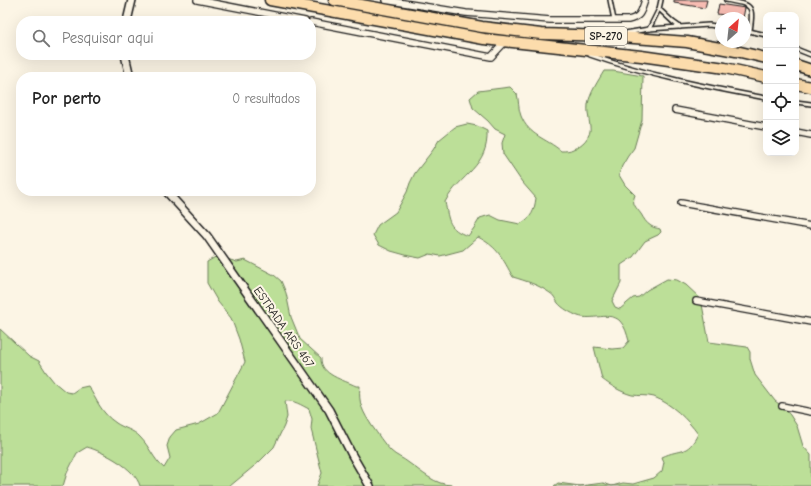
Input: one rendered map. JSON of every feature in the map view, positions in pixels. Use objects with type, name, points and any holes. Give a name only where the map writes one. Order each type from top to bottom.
[{"type":"highway","name":"SP-270","points":[[270,0],[484,39],[649,57],[725,68],[763,76]]},
{"type":"highway","name":"SP-270","points":[[334,0],[482,27],[541,34],[608,36],[686,42],[763,57]]},
{"type":"highway","points":[[799,66],[811,70]]},
{"type":"highway","points":[[799,85],[811,87]]},
{"type":"street","points":[[128,16],[132,0]]},
{"type":"street","points":[[197,0],[279,16]]},
{"type":"street","points":[[385,0],[466,13],[550,20],[628,20],[636,18],[640,14],[645,0]]},
{"type":"street","points":[[316,23],[491,57],[506,41]]},
{"type":"street","points":[[126,60],[129,72]]},
{"type":"street","points":[[675,110],[763,126]]},
{"type":"street","points":[[799,133],[811,135]]},
{"type":"street","name":"ESTRADA ARS 467","points":[[170,196],[206,236],[329,410],[370,486]]},
{"type":"street","points":[[680,203],[811,226]]},
{"type":"street","points":[[696,301],[811,322]]},
{"type":"street","points":[[782,406],[811,412]]},
{"type":"lane","points":[[610,0],[614,20]]},
{"type":"lane","points":[[649,29],[659,9],[661,0]]},
{"type":"lane","points":[[726,0],[746,4],[752,13],[751,22]]},
{"type":"lane","points":[[659,9],[681,28]]},
{"type":"lane","points":[[608,36],[649,29],[709,25],[715,26]]},
{"type":"lane","points":[[751,31],[763,34]]},
{"type":"lane","points":[[571,48],[617,64],[702,86],[763,97]]},
{"type":"lane","points":[[799,50],[811,55]]},
{"type":"lane","points":[[799,102],[811,104]]},
{"type":"green space","points":[[604,71],[643,76],[642,120],[634,148],[622,166],[619,175],[625,185],[635,195],[635,205],[645,221],[652,227],[660,229],[661,232],[645,241],[633,257],[621,265],[621,283],[612,301],[615,307],[620,309],[633,298],[639,297],[647,290],[667,279],[677,280],[686,285],[701,299],[709,342],[747,347],[750,352],[750,359],[755,375],[775,401],[790,415],[797,426],[803,446],[811,455],[811,486],[612,486],[623,483],[633,484],[654,478],[662,471],[664,462],[662,457],[687,449],[698,434],[679,412],[661,400],[651,396],[628,394],[602,379],[594,347],[612,349],[623,348],[629,341],[622,323],[616,318],[606,316],[583,317],[567,310],[558,303],[553,295],[546,290],[513,277],[503,259],[495,249],[478,237],[463,250],[440,256],[430,254],[420,258],[391,251],[379,245],[373,235],[378,225],[396,212],[415,173],[439,140],[455,127],[467,124],[477,126],[487,131],[486,143],[479,162],[451,192],[445,202],[450,224],[461,233],[468,236],[480,218],[490,215],[500,220],[520,224],[530,216],[533,211],[536,198],[522,182],[503,154],[502,143],[505,134],[495,129],[473,108],[470,98],[478,91],[510,87],[517,94],[520,113],[524,123],[538,136],[561,151],[567,151],[580,146],[588,137],[590,130],[588,104],[594,87]]},
{"type":"green space","points":[[217,256],[237,262],[245,260],[274,275],[281,281],[286,293],[291,317],[300,339],[321,358],[324,369],[328,373],[356,386],[360,386],[360,398],[364,412],[386,445],[393,453],[429,477],[440,483],[454,486],[317,486],[322,473],[311,429],[312,419],[309,409],[291,401],[285,401],[287,417],[274,447],[259,462],[230,486],[140,486],[137,479],[126,467],[110,457],[87,447],[77,453],[67,473],[63,486],[0,486],[0,329],[29,356],[39,361],[54,382],[66,392],[72,393],[79,388],[88,386],[107,415],[116,423],[138,435],[164,468],[170,458],[167,446],[170,437],[176,430],[199,424],[218,413],[245,362],[239,339],[231,318],[218,302],[207,283],[207,262]]},
{"type":"green space","points":[[558,483],[580,486],[554,486]]},
{"type":"green space","points":[[603,483],[612,486],[580,486]]},
{"type":"building","points":[[674,0],[707,0],[705,8],[674,3]]},
{"type":"building","points":[[719,4],[745,8],[744,12],[717,12]]}]
